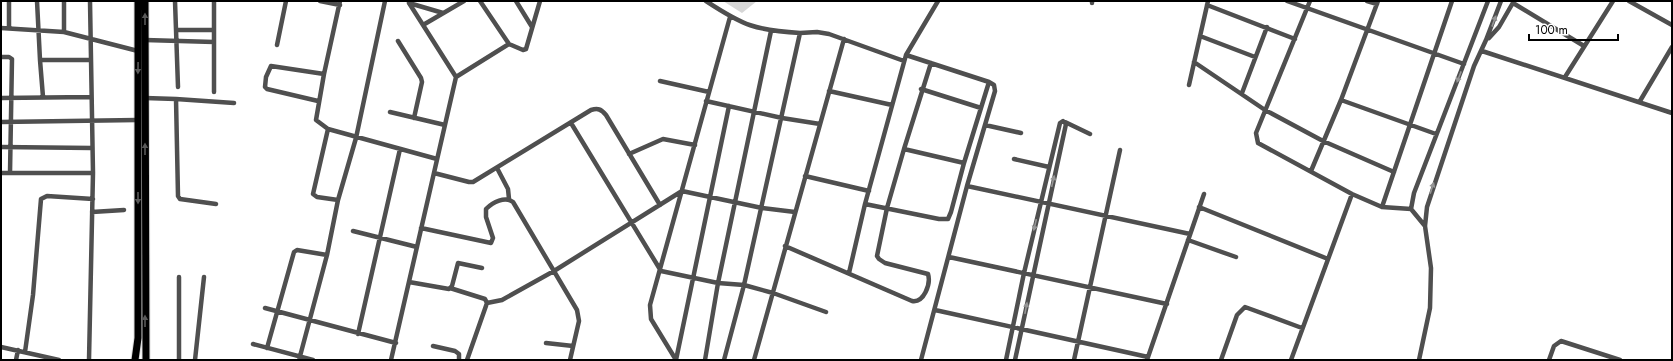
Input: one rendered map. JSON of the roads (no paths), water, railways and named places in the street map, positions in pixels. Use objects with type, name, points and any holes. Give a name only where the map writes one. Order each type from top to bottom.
[{"type":"main road","points":[[135,360],[138,338],[138,1]]},
{"type":"main road","points":[[146,1],[146,360]]},
{"type":"street","points":[[9,1],[9,28]]},
{"type":"street","points":[[37,1],[43,97]]},
{"type":"street","points":[[64,1],[64,32]]},
{"type":"street","points":[[88,360],[93,199],[90,1]]},
{"type":"street","points":[[175,1],[178,87]]},
{"type":"street","points":[[214,1],[214,92]]},
{"type":"street","points":[[277,45],[286,1]]},
{"type":"street","points":[[320,1],[340,3],[318,101],[316,120],[328,129],[356,138],[437,159]]},
{"type":"street","points":[[300,358],[326,256],[338,200],[356,138],[385,1]]},
{"type":"street","points":[[423,25],[464,1]]},
{"type":"street","points":[[480,1],[509,44],[518,49],[526,49],[540,1]]},
{"type":"street","points":[[516,1],[532,27]]},
{"type":"street","points":[[706,1],[730,17],[751,27],[771,31],[800,33],[822,32],[904,61]]},
{"type":"street","points":[[849,273],[865,204],[906,54],[938,1]]},
{"type":"street","points":[[1287,1],[1434,52],[1464,64]]},
{"type":"street","points":[[1310,1],[1256,133],[1258,143],[1352,194],[1382,207],[1411,209],[1425,226]]},
{"type":"street","points":[[1312,171],[1323,141],[1342,100],[1366,28],[1377,3],[1367,1]]},
{"type":"street","points":[[1382,207],[1452,1]]},
{"type":"street","points":[[1411,209],[1414,193],[1488,1]]},
{"type":"street","points":[[1419,360],[1430,308],[1431,268],[1425,226],[1431,192],[1474,66],[1482,51],[1501,1]]},
{"type":"street","points":[[1565,77],[1613,1]]},
{"type":"street","points":[[1628,1],[1672,25]]},
{"type":"street","points":[[409,2],[442,13]]},
{"type":"street","points":[[409,2],[456,77]]},
{"type":"street","points":[[1486,40],[1499,27],[1514,2],[1584,46]]},
{"type":"street","points":[[1189,85],[1208,3],[1295,39]]},
{"type":"street","points":[[676,360],[649,315],[650,305],[661,271],[730,17]]},
{"type":"street","points":[[1242,93],[1267,27]]},
{"type":"street","points":[[1,28],[64,32],[138,51]]},
{"type":"street","points":[[176,30],[214,30]]},
{"type":"street","points":[[705,360],[718,283],[771,31]]},
{"type":"street","points":[[724,360],[744,285],[762,208],[800,33]]},
{"type":"street","points":[[1200,36],[1255,57]]},
{"type":"street","points":[[146,40],[214,42]]},
{"type":"street","points":[[398,40],[422,78],[414,118]]},
{"type":"street","points":[[754,360],[844,40]]},
{"type":"street","points":[[391,360],[456,77],[509,44]]},
{"type":"street","points":[[1640,101],[1672,47]]},
{"type":"street","points":[[1482,51],[1640,101],[1672,113]]},
{"type":"street","points":[[906,54],[989,82],[994,85],[995,91],[921,360]]},
{"type":"street","points":[[1,57],[9,57],[12,59],[10,173]]},
{"type":"street","points":[[40,60],[91,60]]},
{"type":"street","points":[[1194,62],[1242,93],[1265,110],[1323,141],[1394,172]]},
{"type":"street","points":[[785,246],[912,301],[918,302],[923,297],[929,279],[928,274],[885,262],[878,258],[878,250],[904,148],[921,89],[931,63]]},
{"type":"street","points":[[318,101],[269,91],[265,87],[266,77],[271,66],[324,74]]},
{"type":"street","points":[[660,81],[709,92]]},
{"type":"street","points":[[865,204],[948,220],[989,82]]},
{"type":"street","points":[[921,89],[981,108]]},
{"type":"street","points":[[829,91],[892,105]]},
{"type":"street","points":[[1,98],[91,97]]},
{"type":"street","points":[[145,98],[234,103]]},
{"type":"street","points":[[176,100],[178,196],[180,199],[216,204]]},
{"type":"street","points":[[1342,100],[1436,134]]},
{"type":"street","points":[[706,101],[782,118],[820,124]]},
{"type":"street","points":[[676,360],[729,106]]},
{"type":"street","points":[[434,173],[469,182],[478,180],[591,110],[597,108],[603,110],[660,205]]},
{"type":"street","points":[[390,112],[444,125]]},
{"type":"street","points":[[1,122],[137,120]]},
{"type":"street","points":[[1006,360],[1040,201],[1060,123],[1065,122],[1090,134]]},
{"type":"street","points":[[1015,360],[1065,122]]},
{"type":"street","points":[[571,123],[661,271],[718,283],[744,285],[773,292],[826,312]]},
{"type":"street","points":[[986,125],[1021,133]]},
{"type":"street","points":[[328,129],[313,194],[317,197],[338,200]]},
{"type":"street","points":[[630,154],[663,139],[695,145]]},
{"type":"street","points":[[1,147],[92,148]]},
{"type":"street","points":[[904,148],[964,163]]},
{"type":"street","points":[[358,334],[400,150]]},
{"type":"street","points":[[1074,360],[1120,150]]},
{"type":"street","points":[[1014,159],[1049,167]]},
{"type":"street","points":[[497,168],[508,189],[509,199],[517,207],[577,310],[579,316],[570,360]]},
{"type":"street","points":[[1,173],[93,173]]},
{"type":"street","points":[[805,176],[869,191]]},
{"type":"street","points":[[968,186],[1190,234]]},
{"type":"street","points":[[487,303],[502,300],[554,271],[682,192],[762,208],[795,212]]},
{"type":"street","points":[[935,310],[1148,358],[1204,194]]},
{"type":"street","points":[[1291,360],[1352,194]]},
{"type":"street","points":[[25,352],[33,295],[41,199],[47,196],[93,199]]},
{"type":"street","points":[[421,228],[491,243],[493,238],[486,217],[486,209],[502,199],[509,199]]},
{"type":"street","points":[[1199,207],[1328,259]]},
{"type":"street","points":[[92,212],[124,210]]},
{"type":"street","points":[[353,231],[417,247]]},
{"type":"street","points":[[1188,240],[1236,257]]},
{"type":"street","points":[[267,348],[294,252],[297,250],[326,256]]},
{"type":"street","points":[[949,257],[1167,304]]},
{"type":"street","points":[[450,288],[458,263],[482,268]]},
{"type":"street","points":[[178,360],[179,277]]},
{"type":"street","points":[[195,360],[204,277]]},
{"type":"street","points":[[409,282],[438,288],[450,288],[485,299],[487,303]]},
{"type":"street","points":[[467,360],[487,303]]},
{"type":"street","points":[[1220,360],[1237,315],[1245,307],[1302,328]]},
{"type":"street","points":[[265,308],[278,310],[358,334],[396,343]]},
{"type":"street","points":[[1549,360],[1554,346],[1561,341],[1620,360]]},
{"type":"street","points":[[546,343],[573,346]]},
{"type":"street","points":[[253,344],[300,358],[313,360]]},
{"type":"street","points":[[1,346],[59,360]]},
{"type":"street","points":[[433,346],[455,351],[459,354],[459,360]]},
{"type":"street","points":[[16,360],[18,350]]}]
